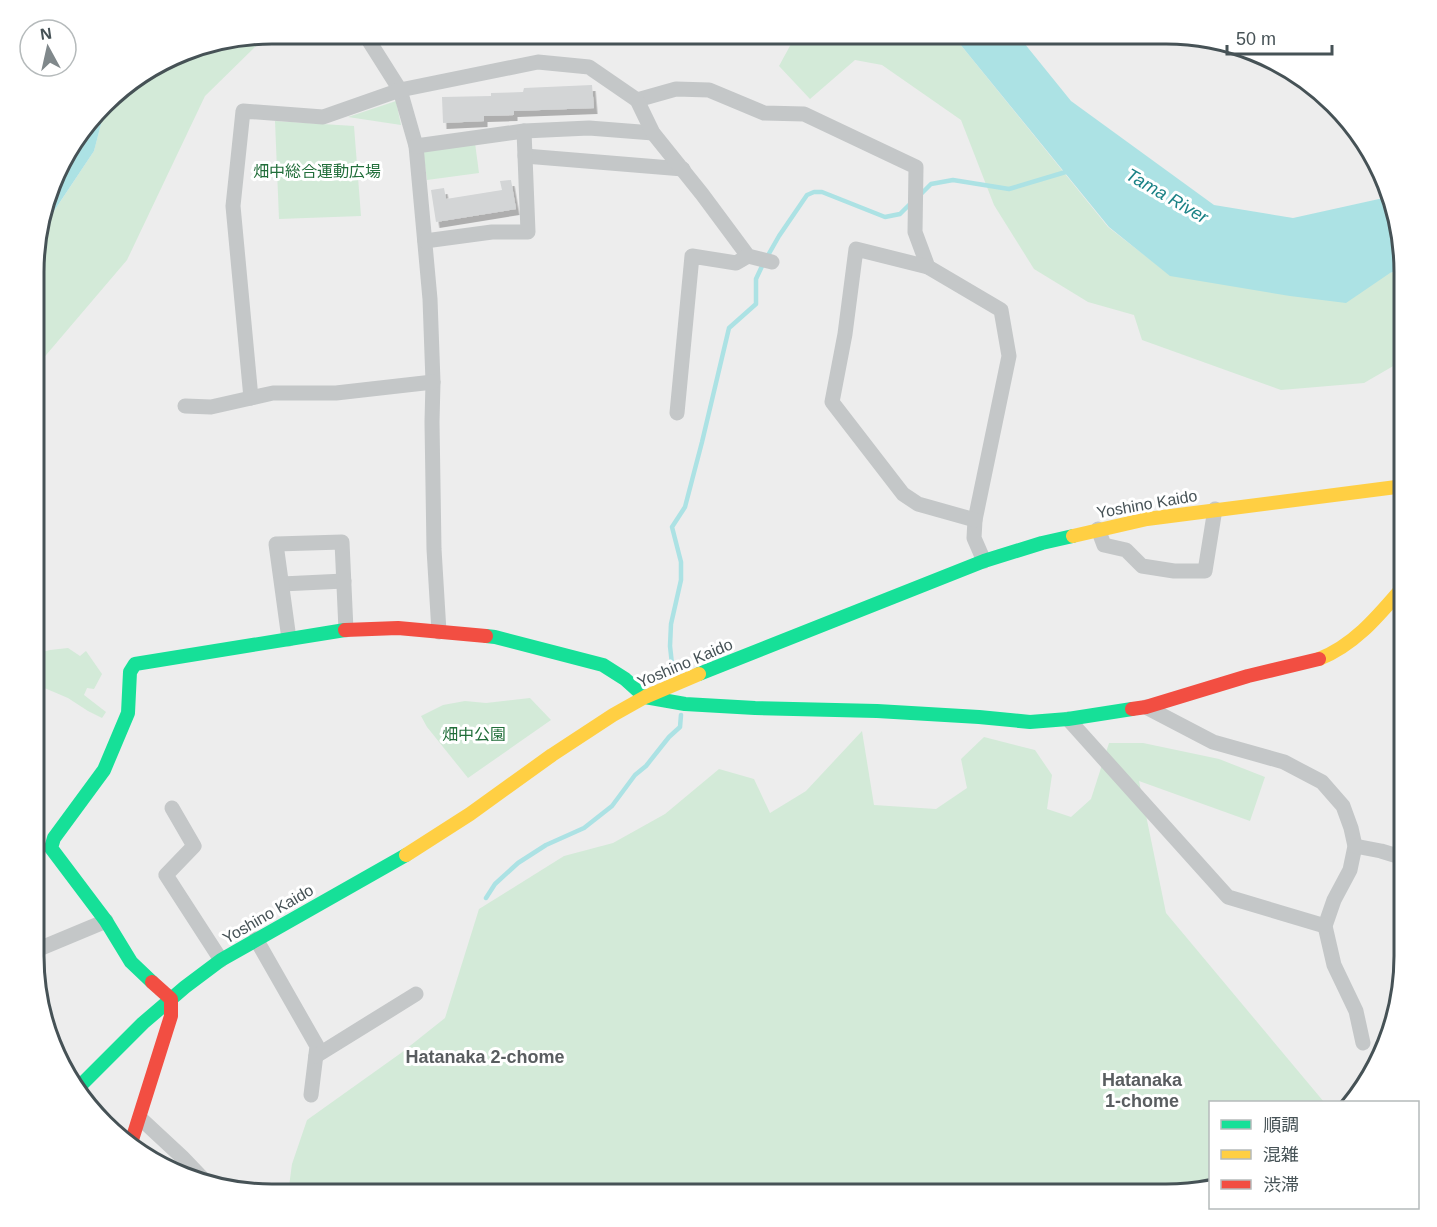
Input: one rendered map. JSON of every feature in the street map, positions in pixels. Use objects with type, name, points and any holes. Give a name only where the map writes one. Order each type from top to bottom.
[{"type":"street","points":[[371,44],[400,90],[416,146],[430,299],[434,538],[439,632]]},
{"type":"street","points":[[251,398],[233,206],[243,111],[323,117],[400,90],[538,62],[589,67],[637,100],[653,133],[748,256],[772,261]]},
{"type":"street","points":[[637,100],[676,89],[709,90],[764,113],[804,114],[916,167],[915,232],[928,267]]},
{"type":"street","points":[[416,146],[524,130],[589,128],[653,133]]},
{"type":"street","points":[[425,241],[492,232],[528,232],[524,130]]},
{"type":"street","points":[[525,156],[683,169]]},
{"type":"street","points":[[975,520],[918,504],[903,494],[832,402],[845,334],[856,249],[928,267],[1001,310],[1009,356],[975,520],[975,538],[984,561]]},
{"type":"street","points":[[678,413],[692,256],[736,263],[748,256]]},
{"type":"street","points":[[185,406],[211,407],[273,393],[336,393],[433,382]]},
{"type":"street","name":"Yoshino Kaido","points":[[83,1083],[143,1023],[192,981],[221,960],[408,854],[470,814],[604,720],[645,697],[742,656],[984,561],[1042,543],[1147,519],[1394,487]]},
{"type":"street","points":[[1098,529],[1104,545],[1126,550],[1142,566],[1174,571],[1204,571],[1215,509]]},
{"type":"street","points":[[289,639],[276,544],[342,542],[346,630]]},
{"type":"street","points":[[282,584],[344,581]]},
{"type":"street","points":[[133,1136],[171,1016],[171,999],[131,962],[106,921],[51,849],[54,838],[104,770],[128,713],[130,672],[135,664],[346,630],[398,628],[495,637],[603,665],[625,679],[645,697],[685,704],[877,711],[1030,722],[1068,719],[1146,707],[1248,676],[1320,659],[1337,651],[1369,626],[1394,597]]},
{"type":"street","points":[[1146,707],[1213,742],[1284,762],[1322,782],[1343,806],[1355,846],[1350,870],[1334,900],[1325,926],[1334,965],[1356,1011],[1363,1043]]},
{"type":"street","points":[[1068,719],[1228,897],[1325,926]]},
{"type":"street","points":[[172,808],[194,846],[166,875],[221,960]]},
{"type":"street","points":[[1355,846],[1394,856]]},
{"type":"street","points":[[44,947],[106,921]]},
{"type":"street","points":[[256,939],[316,1046],[311,1095]]},
{"type":"street","points":[[316,1056],[416,994]]},
{"type":"street","points":[[140,1118],[194,1170]]},
{"type":"green space","points":[[258,44],[205,96],[127,260],[44,357],[44,257],[50,218],[94,151],[103,118],[121,100],[157,74],[212,51]]},
{"type":"green space","points":[[791,44],[960,44],[1108,227],[1170,275],[1394,271],[1394,366],[1364,383],[1281,390],[1142,340],[1134,315],[1088,302],[1034,269],[994,205],[961,120],[882,65],[855,60],[810,99],[779,66]]},
{"type":"green space","points":[[396,101],[401,125],[348,117]]},
{"type":"green space","name":"畑中総合運動広場","points":[[275,121],[354,126],[361,216],[279,219]]},
{"type":"green space","points":[[475,143],[479,173],[427,180],[423,150]]},
{"type":"green space","points":[[68,648],[80,656],[86,651],[102,674],[94,689],[87,688],[84,695],[106,712],[102,718],[68,698],[44,688],[44,652]]},
{"type":"green space","name":"畑中公園","points":[[530,698],[551,720],[468,778],[427,727],[421,716],[443,705],[465,701],[486,703]]},
{"type":"green space","points":[[862,731],[874,805],[936,809],[967,788],[961,759],[984,737],[1035,750],[1052,775],[1047,809],[1071,817],[1091,799],[1109,743],[1143,743],[1219,759],[1265,777],[1250,821],[1139,781],[1166,913],[1323,1101],[1209,1101],[1209,1179],[1195,1182],[1166,1184],[289,1184],[292,1164],[307,1120],[401,1053],[445,1018],[479,909],[564,856],[613,843],[665,814],[719,769],[754,779],[770,813],[806,791]]},
{"type":"water","name":"Tama River","points":[[960,44],[1025,44],[1071,101],[1214,205],[1293,218],[1381,199],[1392,242],[1394,271],[1346,303],[1290,296],[1170,276],[1109,227]]},
{"type":"water","points":[[103,118],[94,151],[50,217],[61,184],[74,157]]},
{"type":"building","points":[[592,85],[594,108],[514,111],[514,115],[484,116],[484,121],[443,123],[442,97],[491,96],[491,93],[523,92],[524,88]]},
{"type":"building","points":[[511,180],[516,209],[436,222],[431,190],[444,188],[446,199],[502,190],[500,181]]},
{"type":"waterway","points":[[921,194],[931,184],[953,180],[1009,189],[1069,171]]},
{"type":"waterway","points":[[767,257],[807,195],[814,192],[822,192],[885,217],[900,214],[910,204]]},
{"type":"waterway","points":[[672,664],[671,624],[681,580],[681,562],[672,527],[685,507],[729,328],[756,304],[756,279],[763,264]]},
{"type":"waterway","points":[[486,898],[495,884],[518,863],[546,845],[584,828],[612,806],[635,775],[646,766],[680,727],[681,715]]},
{"type":"traffic: fast","points":[[699,674],[984,561],[1073,536]]},
{"type":"traffic: fast","points":[[152,982],[131,962],[106,921],[51,848],[54,838],[104,770],[128,713],[130,672],[135,664],[345,630]]},
{"type":"traffic: fast","points":[[486,636],[603,665],[625,679],[645,697],[685,704],[877,711],[1030,722],[1068,719],[1132,709]]},
{"type":"traffic: fast","points":[[83,1083],[143,1023],[221,960],[406,855]]},
{"type":"traffic: slow","points":[[1073,536],[1147,519],[1394,487]]},
{"type":"traffic: slow","points":[[1319,659],[1344,646],[1355,637],[1394,597]]},
{"type":"traffic: slow","points":[[406,855],[470,814],[552,755],[613,715],[645,697],[699,674]]},
{"type":"traffic: jam","points":[[345,630],[398,628],[486,636]]},
{"type":"traffic: jam","points":[[1132,709],[1146,707],[1248,676],[1319,659]]},
{"type":"traffic: jam","points":[[133,1136],[171,1016],[171,999],[152,982]]},
{"type":"district","name":"Hatanaka 2-chome","points":[[485,1057]]},
{"type":"district","name":"Hatanaka 1-chome","points":[[1142,1090]]}]
